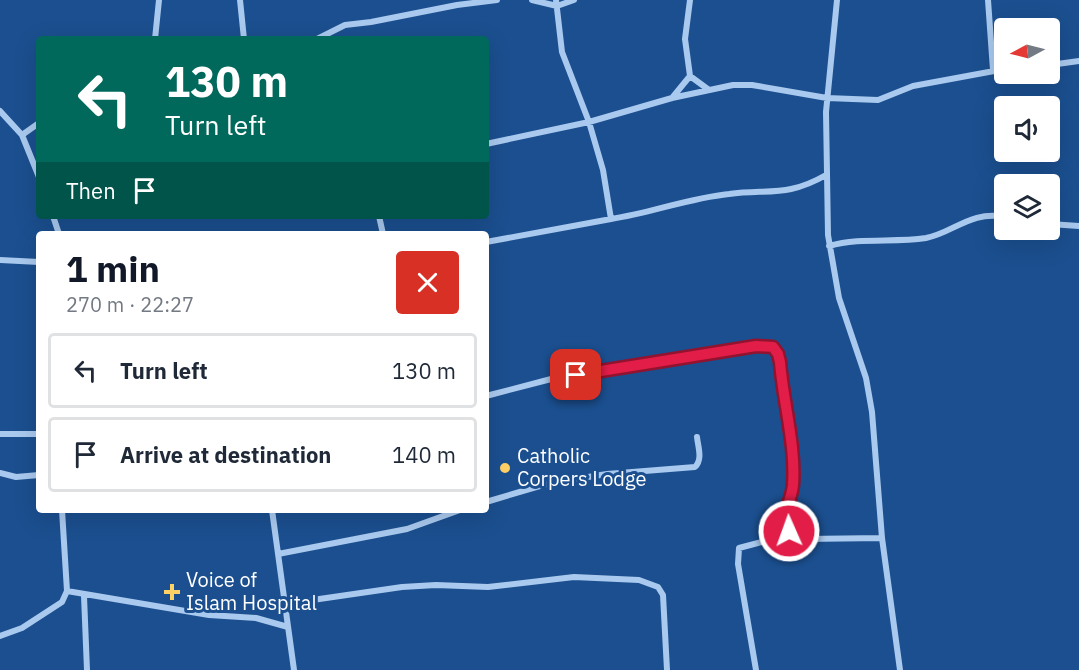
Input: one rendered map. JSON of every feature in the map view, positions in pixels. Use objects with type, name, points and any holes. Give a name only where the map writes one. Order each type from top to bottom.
[{"type":"street","points":[[155,36],[159,0]]},
{"type":"street","points":[[240,0],[244,36]]},
{"type":"street","points":[[323,36],[345,25],[371,22],[457,4],[497,0]]},
{"type":"street","points":[[532,0],[556,3],[574,0]]},
{"type":"street","points":[[690,0],[685,39],[690,76],[709,90]]},
{"type":"street","points":[[837,0],[827,98],[826,176],[829,246],[839,298],[866,378],[872,412],[882,538],[900,670]]},
{"type":"street","points":[[489,143],[589,122],[672,98],[709,90],[752,85],[827,98],[878,100],[913,86],[993,70],[988,0]]},
{"type":"street","points":[[556,3],[562,52],[589,122],[603,170],[611,219]]},
{"type":"street","points":[[334,30],[335,36]]},
{"type":"street","points":[[1060,64],[1079,61]]},
{"type":"street","points":[[672,98],[690,76]]},
{"type":"street","points":[[0,111],[22,135],[36,170]]},
{"type":"street","points":[[22,135],[36,125]]},
{"type":"street","points":[[489,241],[654,212],[729,194],[787,192],[810,185],[826,176]]},
{"type":"street","points":[[829,246],[850,240],[928,237],[978,217],[994,217]]},
{"type":"street","points":[[1060,225],[1079,226]]},
{"type":"street","points":[[0,260],[36,262]]},
{"type":"street","points":[[489,395],[555,378],[756,346],[773,347],[780,362],[790,436],[793,485],[786,506],[786,519],[791,534]]},
{"type":"street","points":[[0,434],[36,434]]},
{"type":"street","points":[[489,501],[550,483],[607,474],[695,466],[700,456],[697,437]]},
{"type":"street","points":[[0,474],[16,477],[36,475]]},
{"type":"street","points":[[0,636],[22,628],[62,603],[67,591],[62,513]]},
{"type":"street","points":[[272,513],[294,670]]},
{"type":"street","points":[[278,554],[398,531],[451,513]]},
{"type":"street","points":[[756,670],[737,551],[741,546],[791,534],[806,539],[882,538]]},
{"type":"street","points":[[285,604],[402,587],[452,585],[488,587],[574,578],[639,580],[658,586],[663,595],[667,670]]},
{"type":"street","points":[[67,591],[84,596],[153,604],[209,615],[256,618],[288,627]]},
{"type":"street","points":[[84,596],[87,670]]},
{"type":"place","name":"Catholic Corpers Lodge","points":[[505,468]]},
{"type":"place","name":"Voice of Islam Hospital","points":[[172,592]]},
{"type":"route","points":[[576,375],[719,351],[765,345],[773,347],[780,362],[790,436],[793,485],[786,506],[789,531]]}]
